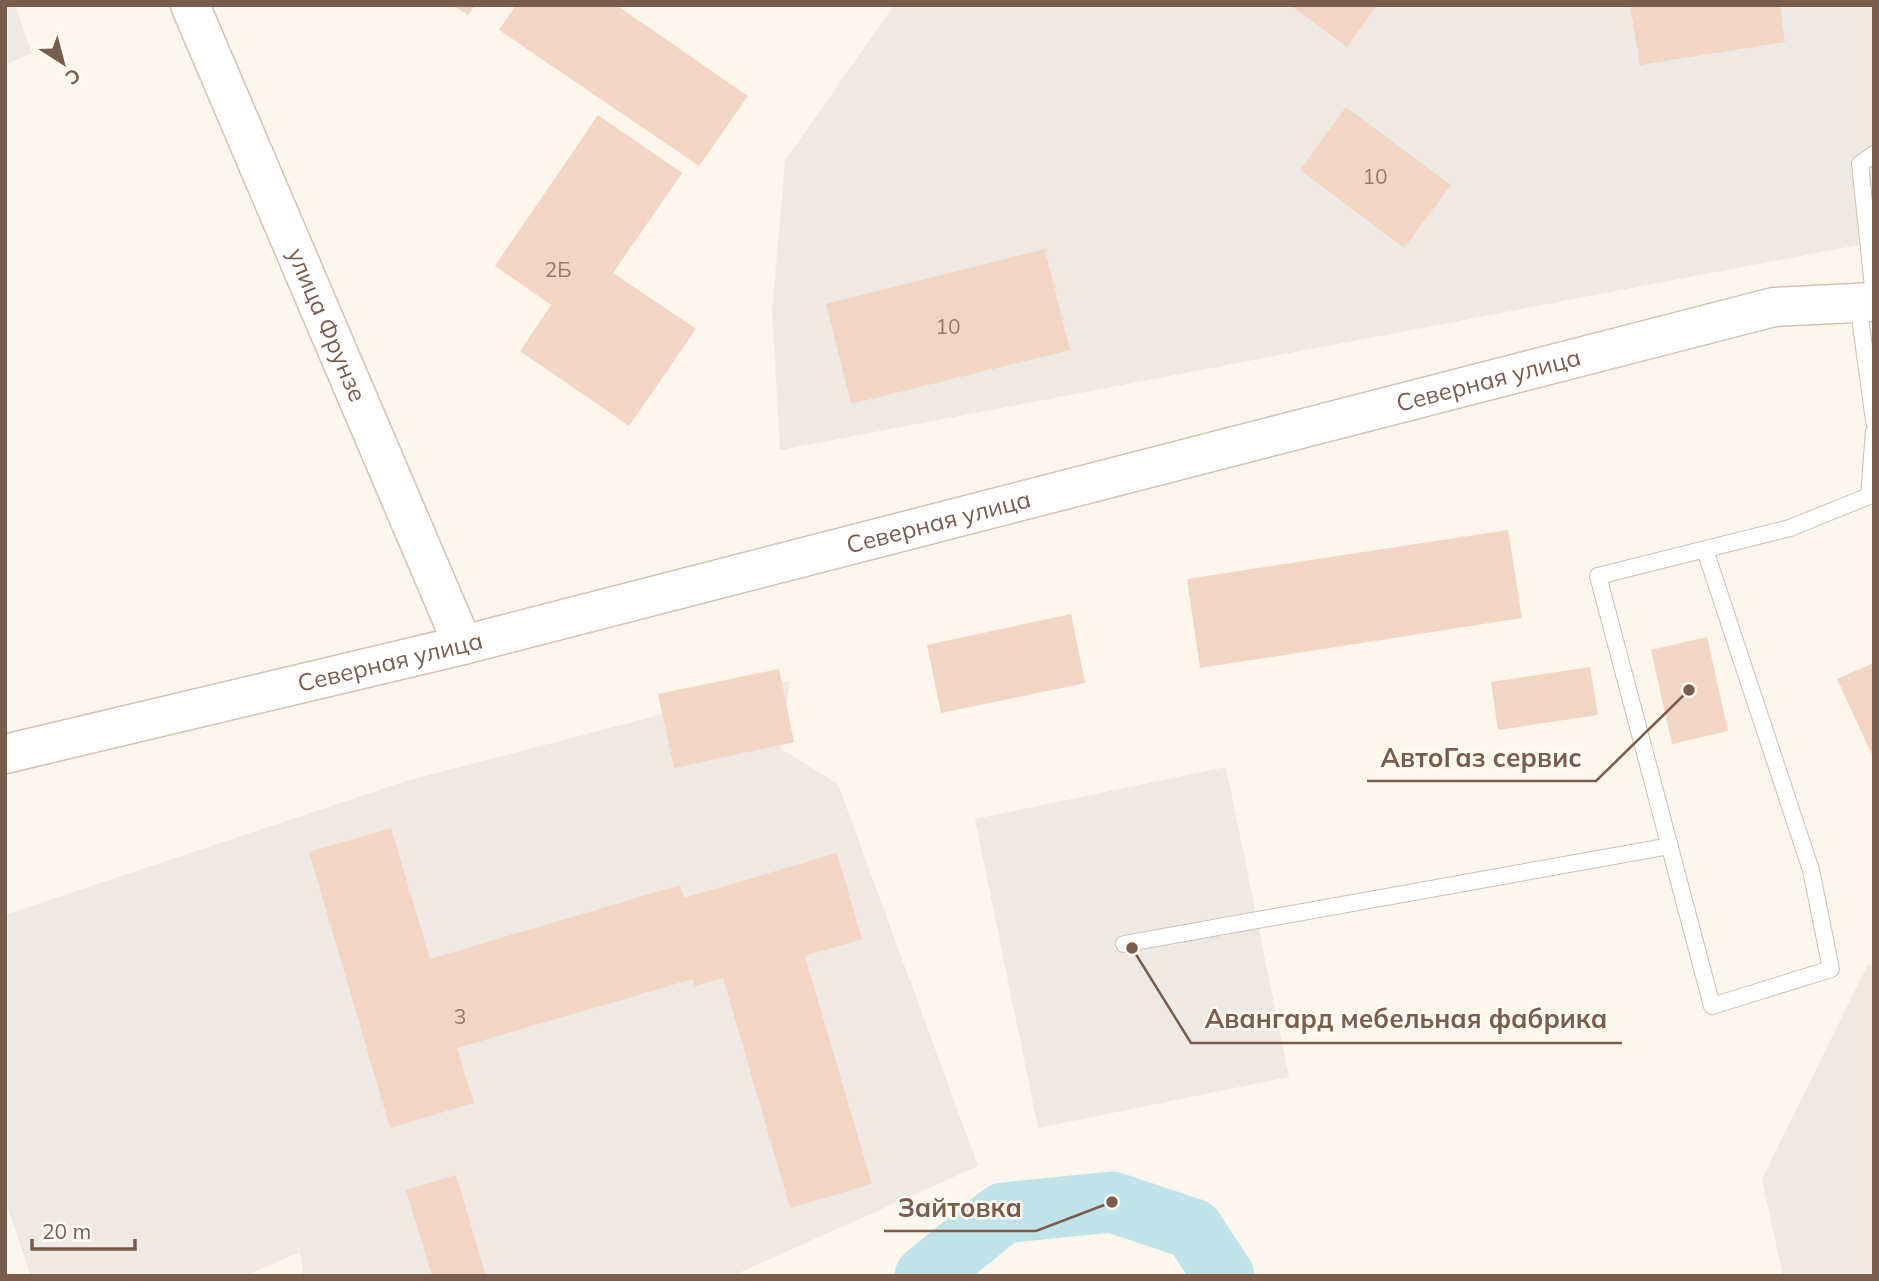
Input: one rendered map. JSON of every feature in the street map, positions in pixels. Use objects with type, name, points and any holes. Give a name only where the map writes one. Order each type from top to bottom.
[{"type":"main road","name":"улица Фрунзе","points":[[190,5],[463,645]]},
{"type":"main road","name":"Северная улица","points":[[5,754],[463,645],[1774,307],[1869,300]]},
{"type":"lane","points":[[1874,154],[1860,164],[1874,421]]},
{"type":"lane","points":[[1706,550],[1811,870],[1830,969],[1712,1006],[1598,576],[1790,528],[1869,496],[1874,431]]},
{"type":"lane","points":[[1124,944],[1670,846]]},
{"type":"shaded area","points":[[5,5],[15,5],[32,53],[5,65]]},
{"type":"shaded area","points":[[894,5],[1874,5],[1874,242],[780,450],[772,311],[785,161]]},
{"type":"shaded area","points":[[790,681],[780,748],[838,784],[978,1166],[732,1276],[303,1276],[300,1252],[245,1276],[31,1276],[5,1200],[5,915],[406,781]]},
{"type":"shaded area","points":[[1226,767],[1289,1077],[1038,1128],[975,819]]},
{"type":"shaded area","points":[[1868,964],[1874,966],[1874,1276],[1783,1276],[1762,1179]]},
{"type":"building","points":[[453,5],[475,5],[468,15]]},
{"type":"building","points":[[516,5],[616,5],[748,96],[699,166],[499,30]]},
{"type":"building","points":[[1290,5],[1377,5],[1347,47]]},
{"type":"building","points":[[1630,5],[1780,5],[1785,42],[1640,65]]},
{"type":"building","points":[[1346,107],[1451,185],[1404,248],[1300,170]]},
{"type":"building","points":[[598,115],[682,173],[613,273],[696,329],[629,426],[520,351],[551,305],[495,266]]},
{"type":"building","points":[[1045,249],[1070,350],[851,404],[826,304]]},
{"type":"building","points":[[1508,530],[1522,618],[1200,668],[1187,579]]},
{"type":"building","points":[[1071,614],[1085,683],[941,713],[927,645]]},
{"type":"building","points":[[1707,637],[1728,731],[1672,744],[1651,650]]},
{"type":"building","points":[[1874,663],[1874,759],[1837,679]]},
{"type":"building","points":[[1590,667],[1598,715],[1498,730],[1491,682]]},
{"type":"building","points":[[779,669],[794,742],[674,768],[658,694]]},
{"type":"building","points":[[391,828],[430,959],[680,885],[684,898],[837,853],[862,939],[805,956],[872,1184],[790,1208],[723,978],[695,986],[693,979],[457,1048],[474,1103],[390,1128],[309,852]]},
{"type":"building","points":[[456,1175],[486,1276],[432,1276],[406,1190]]},
{"type":"waterway","points":[[925,1276],[1003,1213],[1112,1202],[1193,1229],[1224,1276]]},
{"type":"place","name":"АвтоГаз сервис","points":[[1689,690]]},
{"type":"place","name":"Авангард мебельная фабрика","points":[[1132,948]]},
{"type":"place","name":"Зайтовка","points":[[1112,1202]]}]
